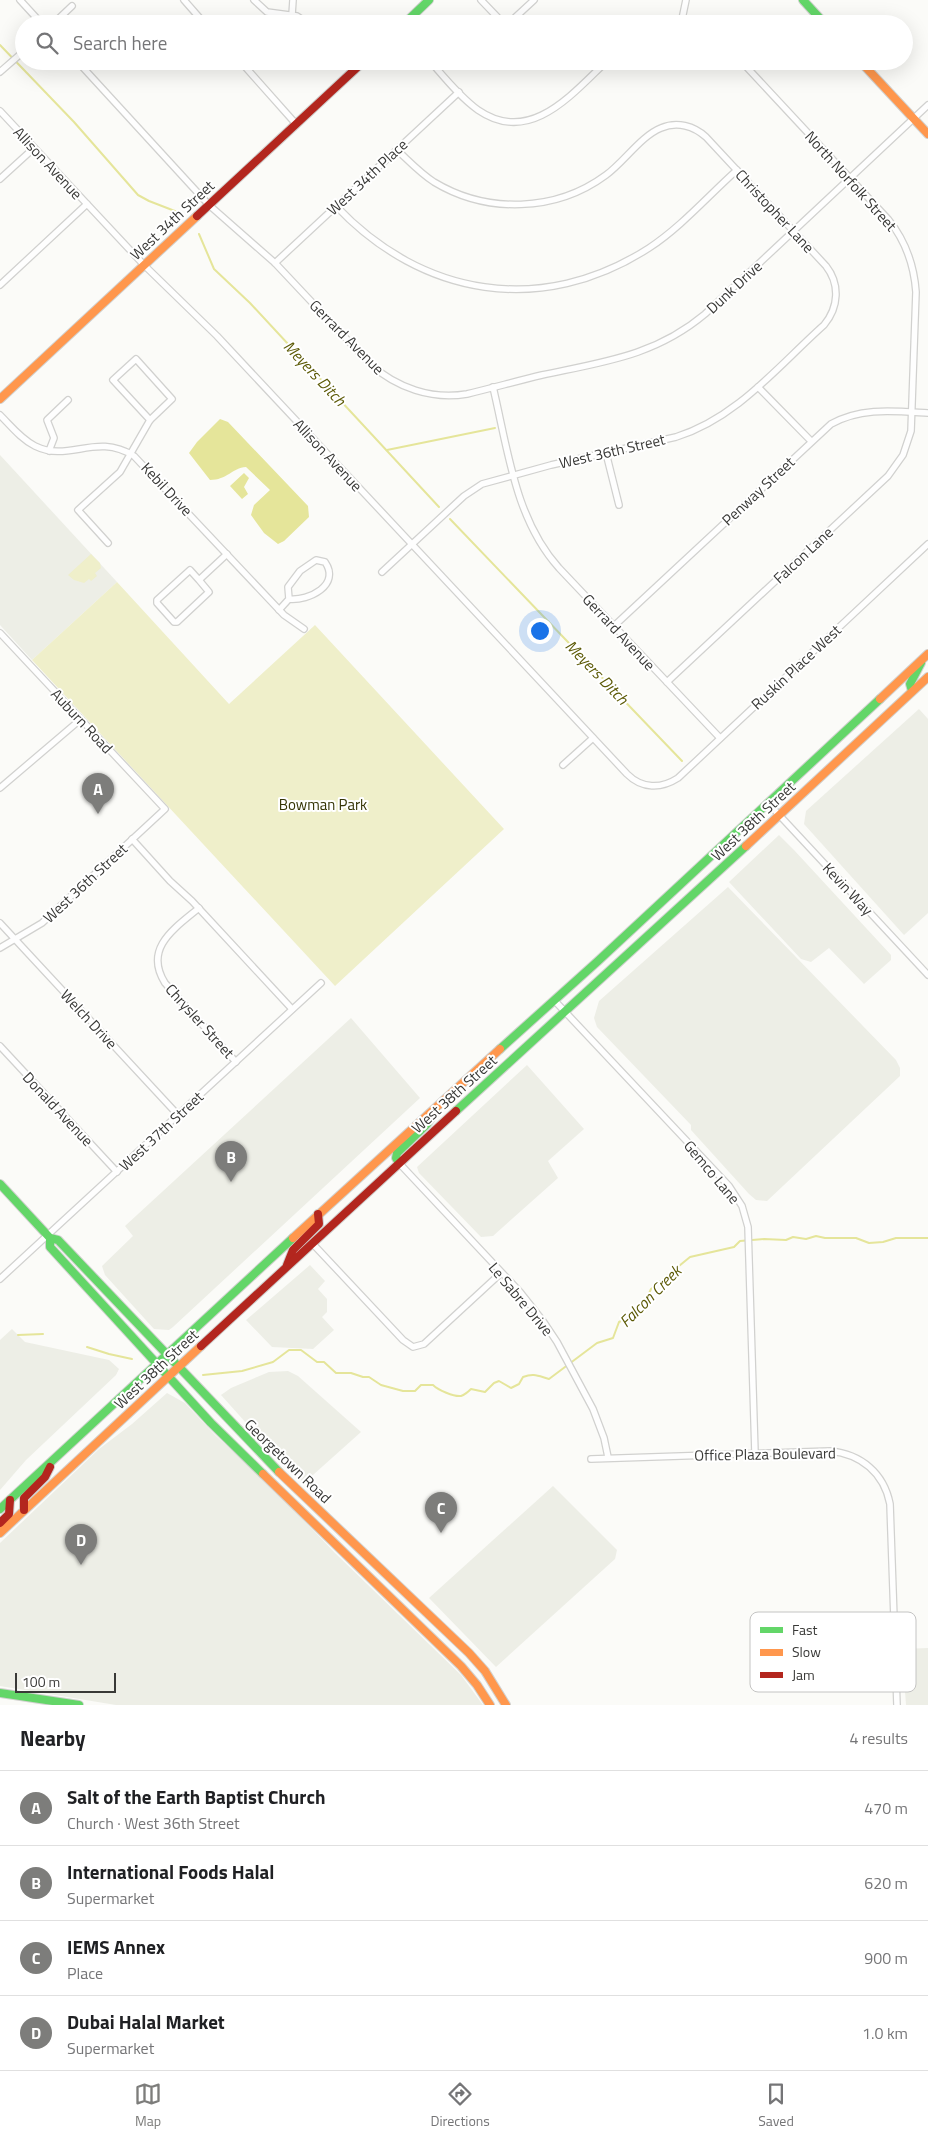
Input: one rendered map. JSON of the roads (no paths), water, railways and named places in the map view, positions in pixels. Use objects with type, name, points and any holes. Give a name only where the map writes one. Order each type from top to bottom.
[{"type":"main road","points":[[413,15],[429,0]]},
{"type":"main road","points":[[803,0],[817,15]]},
{"type":"main road","points":[[868,70],[928,134]]},
{"type":"main road","name":"West 34th Street","points":[[0,399],[354,71]]},
{"type":"main road","points":[[912,691],[910,684],[926,656]]},
{"type":"main road","name":"West 38th Street","points":[[0,1509],[318,1214],[554,1000],[926,656]]},
{"type":"main road","name":"West 38th Street","points":[[0,1533],[399,1162],[566,1012],[928,677]]},
{"type":"main road","points":[[399,1162],[396,1158],[396,1153],[427,1124],[448,1095]]},
{"type":"main road","name":"Georgetown Road","points":[[0,1184],[48,1237],[58,1240],[88,1271],[259,1454],[469,1653],[486,1672],[506,1705]]},
{"type":"main road","points":[[285,1268],[293,1250],[318,1224],[318,1214]]},
{"type":"main road","name":"Georgetown Road","points":[[48,1237],[50,1248],[211,1422],[461,1666],[477,1685],[490,1705]]},
{"type":"main road","points":[[24,1510],[24,1498],[45,1477],[52,1462]]},
{"type":"main road","points":[[0,1523],[9,1514],[10,1500]]},
{"type":"main road","points":[[0,1693],[79,1705]]},
{"type":"street","points":[[20,0],[34,15]]},
{"type":"street","points":[[184,0],[197,15]]},
{"type":"street","points":[[254,0],[271,14],[292,15],[293,0]]},
{"type":"street","points":[[481,0],[495,15]]},
{"type":"street","points":[[518,15],[534,0]]},
{"type":"street","points":[[683,15],[686,0]]},
{"type":"street","points":[[62,15],[72,6]]},
{"type":"street","points":[[0,72],[15,58]]},
{"type":"street","name":"Gerrard Avenue","points":[[85,70],[209,204],[275,263],[368,362],[390,380],[415,391],[437,395],[461,395],[494,387],[524,510],[542,546],[559,568],[720,738]]},
{"type":"street","points":[[248,70],[296,124]]},
{"type":"street","points":[[438,70],[480,111],[498,119],[510,121],[532,120],[549,113],[565,102],[598,70]]},
{"type":"street","name":"North Norfolk Street","points":[[749,70],[896,229],[904,243],[912,264],[916,292],[912,412]]},
{"type":"street","name":"West 34th Place","points":[[275,263],[459,92]]},
{"type":"street","name":"Dunk Drive","points":[[494,387],[622,358],[669,340],[705,314],[928,105]]},
{"type":"street","name":"Allison Avenue","points":[[0,111],[144,265],[217,336],[631,779],[646,786],[662,786]]},
{"type":"street","name":"Christopher Lane","points":[[397,150],[426,176],[455,193],[494,204],[524,205],[558,199],[587,187],[613,170],[658,129],[669,125],[684,125],[701,133],[824,263],[832,275],[836,299],[832,314]]},
{"type":"street","points":[[0,179],[34,148]]},
{"type":"street","points":[[336,206],[354,225],[378,244],[404,260],[431,273],[459,282],[489,288],[549,287],[602,272],[640,253],[669,233],[737,170]]},
{"type":"street","points":[[0,284],[86,204]]},
{"type":"street","name":"West 36th Street","points":[[382,572],[470,491],[494,479],[664,440],[694,431],[732,410],[824,325],[832,314]]},
{"type":"street","points":[[108,543],[78,510],[120,472],[150,420],[172,398],[136,359],[113,380],[150,420]]},
{"type":"street","points":[[758,387],[811,441]]},
{"type":"street","points":[[49,451],[53,444],[54,436],[47,420],[68,400]]},
{"type":"street","name":"Penway Street","points":[[614,626],[831,424],[855,414],[880,411],[928,413]]},
{"type":"street","name":"Falcon Lane","points":[[666,682],[888,476],[906,450],[911,431],[912,412]]},
{"type":"street","name":"Kebil Drive","points":[[0,415],[26,440],[35,446],[49,451],[69,452],[100,445],[130,453],[142,462],[279,610],[304,630]]},
{"type":"street","points":[[606,453],[619,505]]},
{"type":"street","name":"Ruskin Place West","points":[[662,786],[678,778],[928,544]]},
{"type":"street","points":[[199,580],[227,554]]},
{"type":"street","points":[[279,610],[289,599],[288,587],[300,571],[316,560],[325,562],[330,570],[330,575],[324,586],[309,598],[301,600],[289,599]]},
{"type":"street","points":[[190,570],[199,580],[209,592],[177,622],[174,622],[157,604],[157,600],[190,570]]},
{"type":"street","name":"Auburn Road","points":[[0,633],[165,809]]},
{"type":"street","points":[[0,788],[80,719]]},
{"type":"street","points":[[563,765],[592,738]]},
{"type":"street","name":"Kevin Way","points":[[768,803],[928,975]]},
{"type":"street","name":"West 36th Street","points":[[0,948],[42,923],[165,809]]},
{"type":"street","points":[[132,839],[292,1009]]},
{"type":"street","name":"Chrysler Street","points":[[199,908],[164,939],[158,954],[159,969],[165,983],[236,1062]]},
{"type":"street","name":"Welch Drive","points":[[0,924],[178,1115]]},
{"type":"street","name":"West 37th Street","points":[[0,1279],[48,1237],[321,983]]},
{"type":"street","name":"Gemco Lane","points":[[554,1000],[729,1186],[743,1208],[748,1230],[755,1453]]},
{"type":"street","name":"Donald Avenue","points":[[0,1046],[117,1172]]},
{"type":"street","name":"Le Sabre Drive","points":[[399,1162],[538,1314],[565,1357],[598,1420],[608,1457]]},
{"type":"street","points":[[312,1243],[403,1340],[413,1347],[424,1344],[500,1273]]},
{"type":"street","name":"Office Plaza Boulevard","points":[[591,1459],[830,1451],[846,1453],[866,1463],[888,1494],[894,1612]]},
{"type":"street","name":"Office Plaza Boulevard","points":[[897,1692],[897,1705]]},
{"type":"waterway","name":"Meyers Ditch","points":[[0,45],[15,61]]},
{"type":"waterway","name":"Meyers Ditch","points":[[24,70],[74,122],[138,195],[180,213]]},
{"type":"waterway","name":"Meyers Ditch","points":[[199,234],[214,269],[250,303],[439,507]]},
{"type":"waterway","points":[[387,450],[495,428]]},
{"type":"waterway","name":"Meyers Ditch","points":[[450,519],[682,761]]},
{"type":"waterway","name":"Falcon Creek","points":[[203,1375],[242,1371],[273,1362],[289,1350],[301,1350],[317,1362],[324,1362],[336,1373],[351,1373],[369,1377],[381,1385],[403,1391],[415,1391],[421,1385],[433,1385],[446,1393],[461,1396],[471,1389],[485,1392],[494,1383],[499,1381],[511,1388],[519,1384],[523,1377],[530,1375],[549,1379],[597,1343],[613,1338],[619,1322],[627,1318],[647,1298],[651,1289],[690,1257],[734,1247],[740,1241],[764,1239],[786,1240],[793,1237],[806,1239],[816,1236],[825,1238],[856,1238],[869,1243],[883,1242],[896,1238],[928,1238]]},
{"type":"waterway","name":"Falcon Creek","points":[[18,1335],[43,1334]]},
{"type":"waterway","name":"Falcon Creek","points":[[87,1347],[132,1359]]},
{"type":"place","name":"Salt of the Earth Baptist Church","points":[[98,814]]},
{"type":"place","name":"International Foods Halal","points":[[231,1182]]},
{"type":"place","name":"IEMS Annex","points":[[441,1533]]},
{"type":"place","name":"Dubai Halal Market","points":[[81,1565]]},
{"type":"park label","name":"Bowman Park","points":[[323,804]]}]
